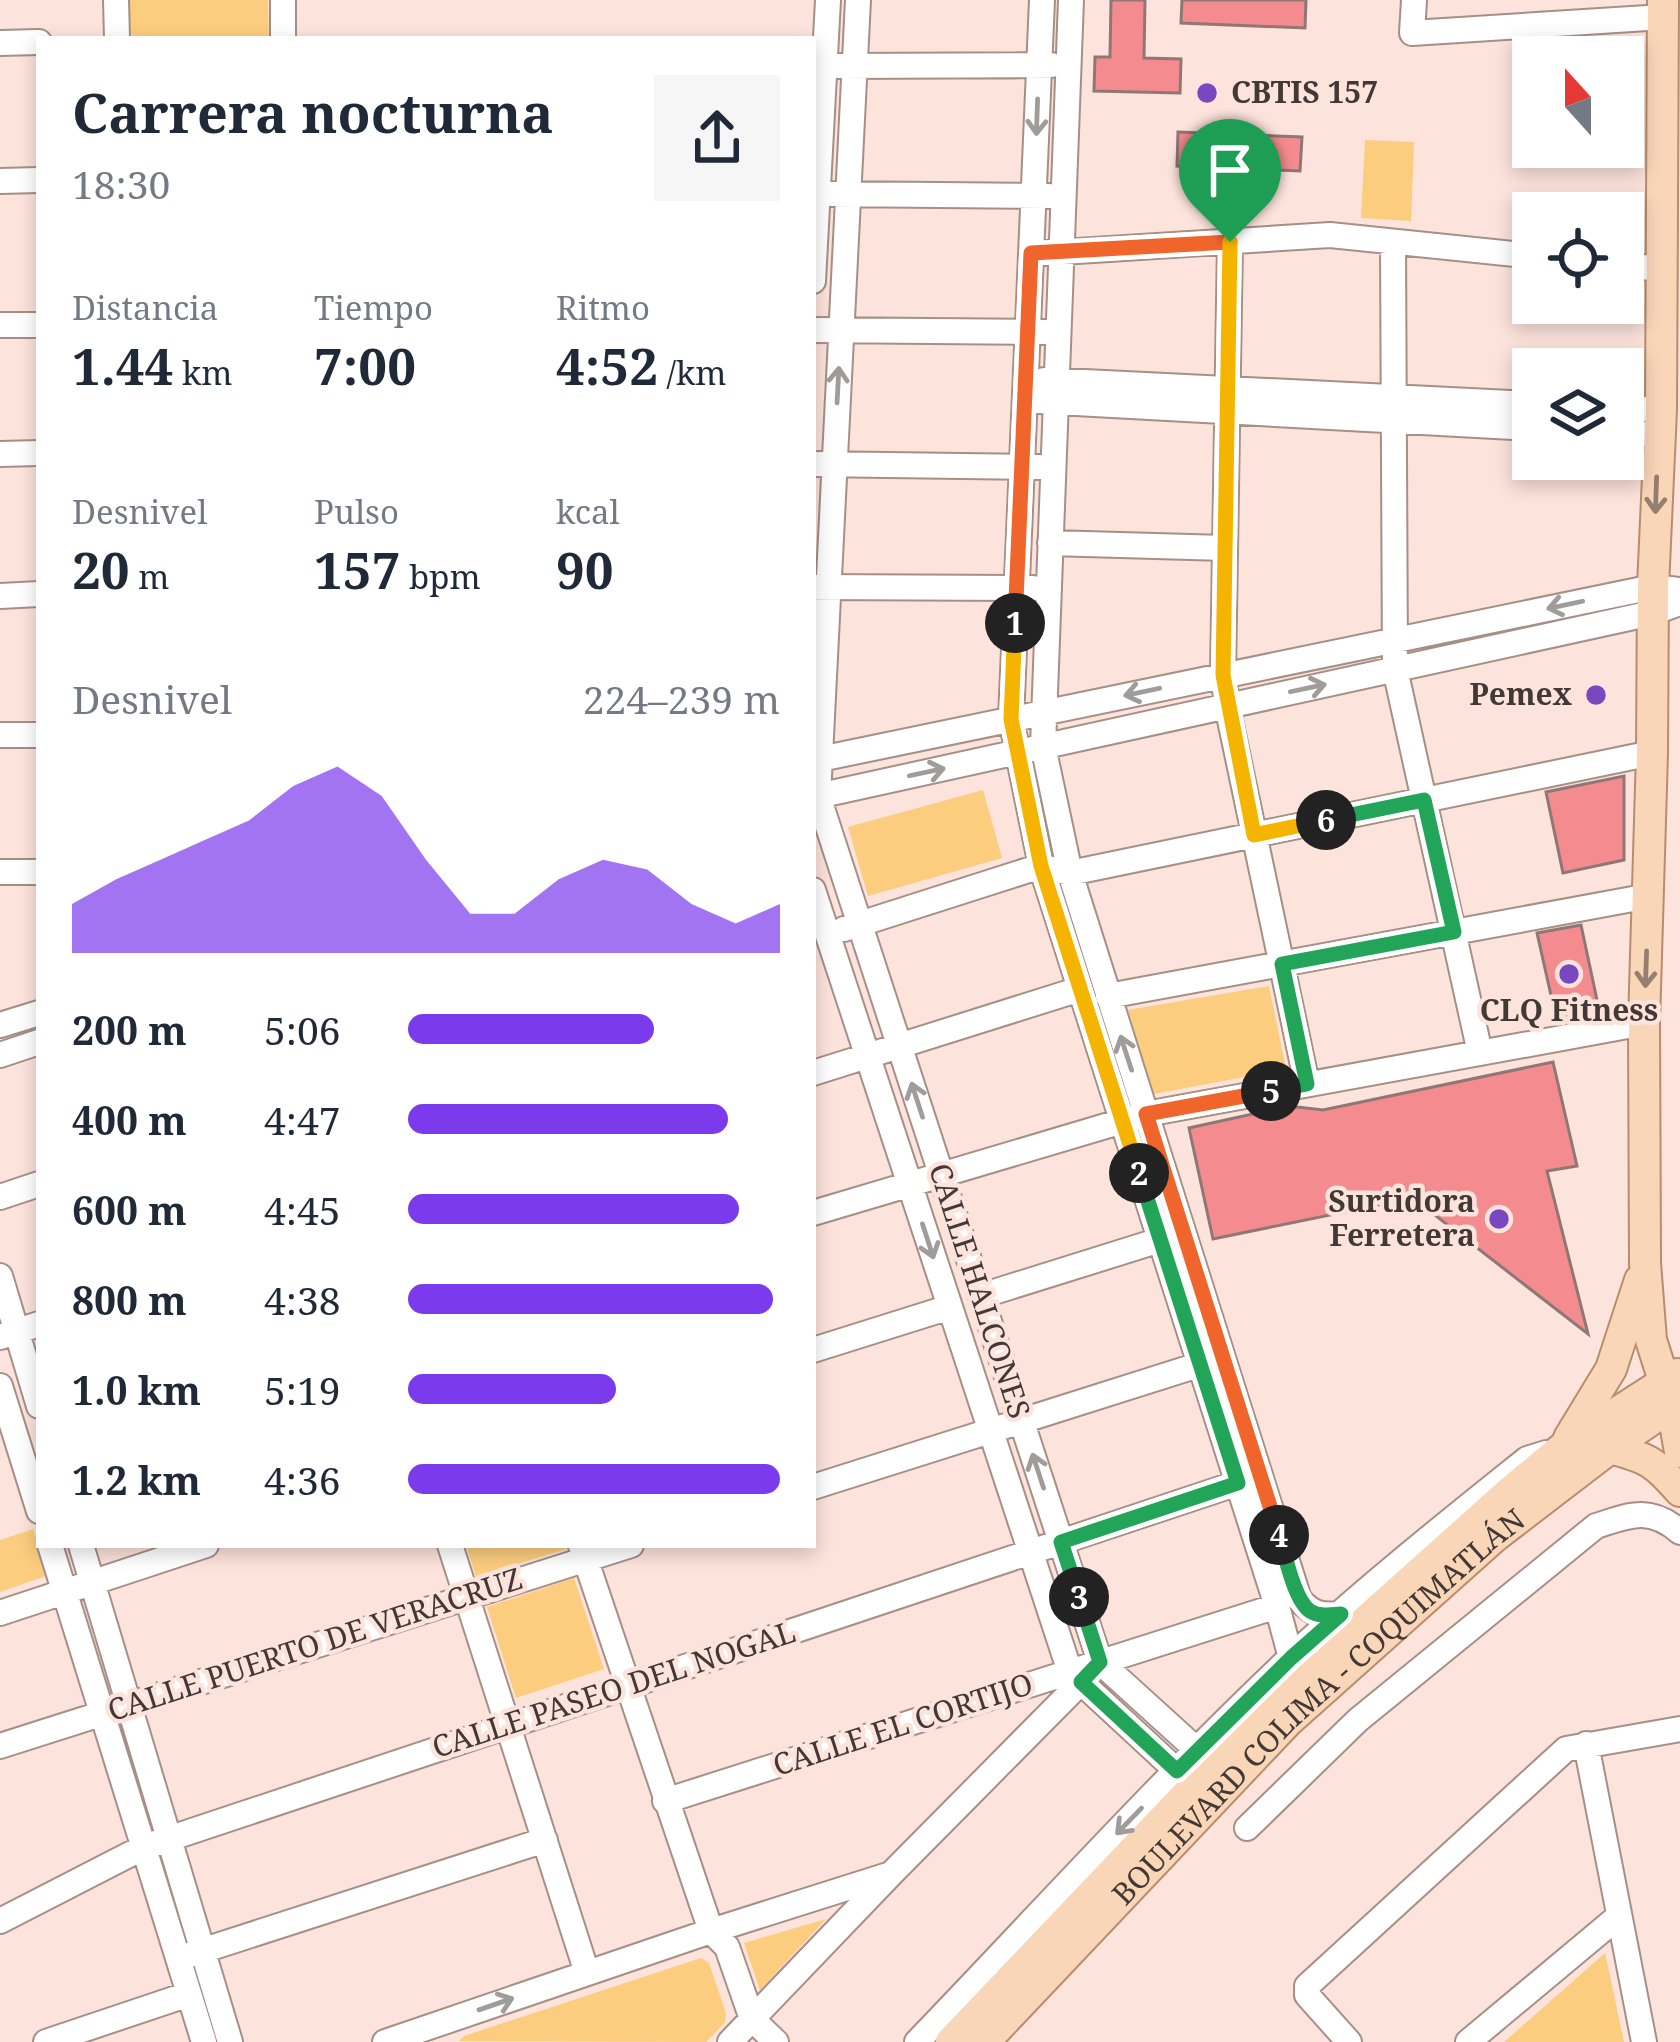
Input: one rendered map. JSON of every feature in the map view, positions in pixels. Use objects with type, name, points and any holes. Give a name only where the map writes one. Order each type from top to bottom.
[{"type":"main road","points":[[1663,9],[1660,422],[1666,598],[1652,753],[1644,1023],[1645,1263],[1652,1340],[1674,1390],[1680,1452]]},
{"type":"main road","points":[[1565,1446],[1611,1369],[1645,1263]]},
{"type":"main road","name":"BOULEVARD COLIMA - COQUIMATLÁN","points":[[951,2042],[1276,1701],[1565,1446],[1674,1390]]},
{"type":"main road","name":"BOULEVARD COLIMA - COQUIMATLÁN","points":[[984,2042],[1288,1721],[1495,1537],[1610,1448],[1674,1390]]},
{"type":"main road","points":[[1610,1448],[1659,1466],[1680,1491]]},
{"type":"street","points":[[116,0],[117,36]]},
{"type":"street","points":[[283,0],[284,36]]},
{"type":"street","points":[[816,162],[819,66],[828,0]]},
{"type":"street","points":[[816,725],[824,465],[841,330],[858,0]]},
{"type":"street","points":[[1042,0],[1011,719],[1041,866],[1080,989],[1134,1116]]},
{"type":"street","points":[[1071,0],[1043,746],[1070,873],[1108,996],[1134,1116],[1211,1361],[1238,1483],[1291,1658]]},
{"type":"street","points":[[1414,0],[1412,33],[1663,9]]},
{"type":"street","points":[[0,43],[36,42]]},
{"type":"street","points":[[819,66],[1068,65]]},
{"type":"street","points":[[0,181],[36,181]]},
{"type":"street","points":[[816,194],[1063,196]]},
{"type":"street","points":[[1031,253],[1330,236],[1512,254]]},
{"type":"street","points":[[1230,242],[1223,675],[1307,1084]]},
{"type":"street","points":[[1393,243],[1395,669],[1480,1053]]},
{"type":"street","points":[[1644,267],[1661,269]]},
{"type":"street","points":[[0,325],[36,325]]},
{"type":"street","points":[[816,330],[1058,332]]},
{"type":"street","points":[[1026,390],[1393,408],[1512,405]]},
{"type":"street","points":[[1393,408],[1512,425]]},
{"type":"street","points":[[1644,416],[1660,422]]},
{"type":"street","points":[[1644,427],[1660,422]]},
{"type":"street","points":[[0,454],[36,453]]},
{"type":"street","points":[[824,465],[1053,467]]},
{"type":"street","points":[[1050,543],[1225,548]]},
{"type":"street","points":[[820,587],[1049,588]]},
{"type":"street","points":[[0,596],[36,594]]},
{"type":"street","points":[[816,760],[1394,640],[1666,598]]},
{"type":"street","points":[[816,796],[1395,669],[1666,598]]},
{"type":"street","points":[[0,735],[36,734]]},
{"type":"street","points":[[820,937],[1041,866],[1070,873],[1652,753]]},
{"type":"street","name":"CALLE HALCONES","points":[[816,799],[1100,1662],[1197,1750]]},
{"type":"street","points":[[0,872],[36,872]]},
{"type":"street","points":[[1108,996],[1649,896]]},
{"type":"street","name":"CALLE HALCONES","points":[[820,937],[868,1056],[1075,1677],[1177,1771]]},
{"type":"street","points":[[816,1072],[1080,989]]},
{"type":"street","points":[[0,1025],[36,1014]]},
{"type":"street","points":[[816,1212],[1134,1116],[1644,1023]]},
{"type":"street","points":[[0,1055],[36,1043]]},
{"type":"street","points":[[0,1197],[36,1185]]},
{"type":"street","points":[[1157,1189],[1160,1240],[1211,1361],[1299,1599],[1309,1611],[1323,1616],[1341,1614]]},
{"type":"street","points":[[981,1296],[1160,1240]]},
{"type":"street","points":[[0,1276],[36,1395]]},
{"type":"street","points":[[816,1349],[950,1306]]},
{"type":"street","points":[[816,1486],[1211,1361]]},
{"type":"street","points":[[0,1386],[32,1463],[0,1474]]},
{"type":"street","points":[[917,2042],[1291,1658],[1527,1459],[1565,1446]]},
{"type":"street","name":"CALLE PASEO DEL NOGAL","points":[[0,1921],[144,1846],[1238,1483]]},
{"type":"street","points":[[1247,1828],[1358,1720],[1596,1526],[1645,1514],[1663,1519],[1680,1532]]},
{"type":"street","points":[[51,1548],[144,1846],[230,2042]]},
{"type":"street","points":[[82,1548],[169,1838],[190,1954],[189,1994],[204,2042]]},
{"type":"street","points":[[0,1613],[197,1548]]},
{"type":"street","points":[[451,1548],[587,1972]]},
{"type":"street","points":[[583,1552],[711,1931],[727,1947],[752,2019],[776,2042]]},
{"type":"street","name":"CALLE PUERTO DE VERACRUZ","points":[[0,1746],[467,1597],[583,1552]]},
{"type":"street","points":[[730,2042],[1075,1677],[1100,1662],[1277,1606]]},
{"type":"street","name":"CALLE EL CORTIJO","points":[[665,1801],[1075,1677]]},
{"type":"street","points":[[1349,2042],[1307,1995],[1307,1986],[1566,1749],[1680,1729]]},
{"type":"street","points":[[1586,1744],[1644,2042]]},
{"type":"street","points":[[190,1954],[545,1840]]},
{"type":"street","points":[[385,2042],[433,2034],[587,1972],[891,1874]]},
{"type":"street","points":[[1468,2042],[1619,1916]]},
{"type":"street","points":[[46,2042],[189,1994]]},
{"type":"shaded area","points":[[124,0],[268,0],[269,36],[124,36]]},
{"type":"shaded area","points":[[1365,140],[1414,142],[1411,221],[1361,218]]},
{"type":"shaded area","points":[[983,790],[1002,858],[868,896],[848,827]]},
{"type":"shaded area","points":[[1269,986],[1286,1069],[1154,1094],[1128,1010]]},
{"type":"shaded area","points":[[33,1529],[49,1575],[0,1592],[0,1540]]},
{"type":"shaded area","points":[[467,1548],[566,1548],[566,1549],[476,1577]]},
{"type":"shaded area","points":[[574,1578],[604,1669],[516,1698],[487,1607]]},
{"type":"shaded area","points":[[826,1919],[760,1990],[744,1943]]},
{"type":"shaded area","points":[[1605,1953],[1624,2042],[1504,2042]]},
{"type":"shaded area","points":[[701,1958],[709,1963],[726,2013],[725,2022],[706,2042],[459,2041],[464,2036]]},
{"type":"building","points":[[1111,0],[1145,0],[1144,58],[1181,59],[1180,93],[1094,91],[1095,57],[1110,57]]},
{"type":"building","points":[[1182,0],[1306,0],[1305,28],[1181,23]]},
{"type":"building","points":[[1178,132],[1302,137],[1300,171],[1177,166]]},
{"type":"building","points":[[1624,776],[1624,860],[1563,873],[1546,792]]},
{"type":"building","name":"CLQ Fitness","points":[[1581,925],[1600,1014],[1557,1022],[1537,933]]},
{"type":"building","name":"Surtidora Ferretera","points":[[1553,1062],[1577,1166],[1547,1171],[1588,1334],[1413,1198],[1213,1239],[1189,1128],[1289,1106],[1323,1110]]},
{"type":"place","name":"CBTIS 157","points":[[1207,93]]},
{"type":"place","name":"Pemex","points":[[1596,695]]},
{"type":"place","name":"CLQ Fitness","points":[[1569,974]]},
{"type":"place","name":"Surtidora Ferretera","points":[[1499,1219]]},
{"type":"route","points":[[1230,242],[1223,675],[1254,835],[1424,800],[1454,932],[1282,964],[1307,1084],[1146,1114],[1299,1599],[1309,1611],[1323,1616],[1341,1614],[1177,1771],[1081,1682],[1100,1662],[1061,1542],[1238,1483],[1041,866],[1011,719],[1031,253],[1230,242]]}]
